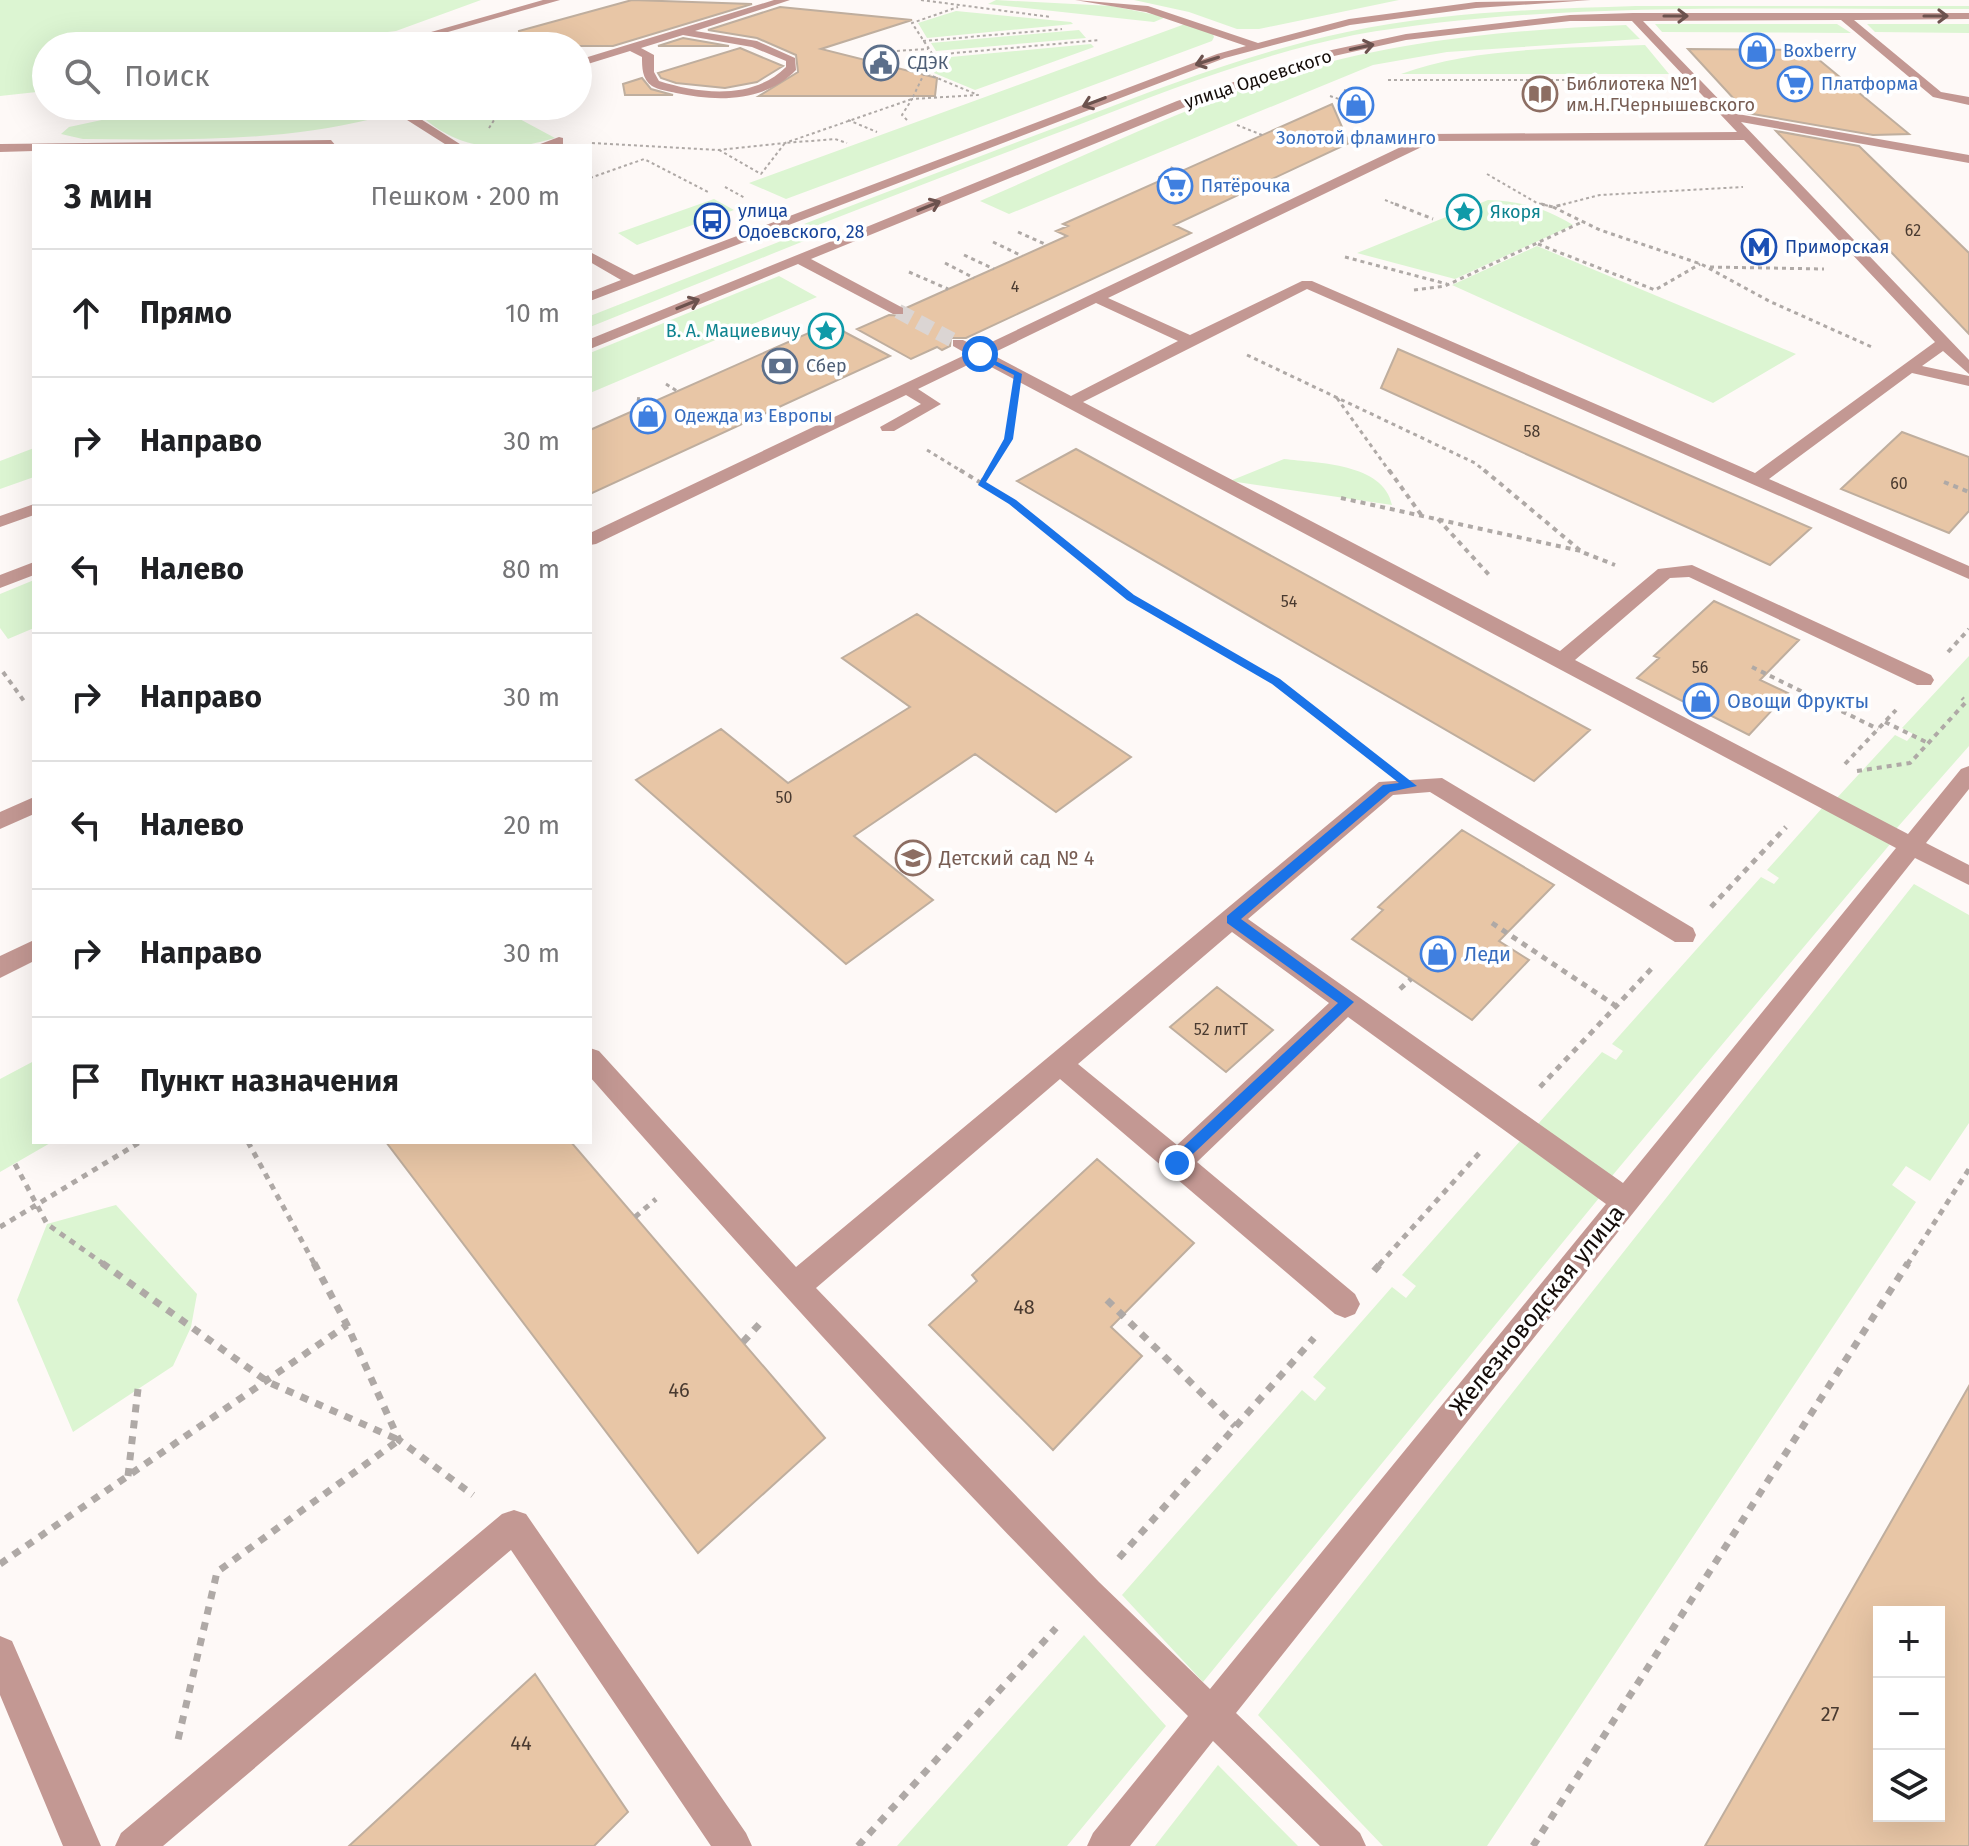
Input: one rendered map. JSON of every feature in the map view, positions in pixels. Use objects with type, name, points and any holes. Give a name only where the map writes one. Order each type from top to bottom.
[{"type":"street","points":[[438,32],[555,0]]},
{"type":"street","points":[[592,60],[785,0]]},
{"type":"street","points":[[1080,0],[1148,9],[1257,46]]},
{"type":"street","name":"улица Одоевского","points":[[592,296],[1167,74],[1257,46],[1349,22],[1401,14],[1476,5],[1586,0]]},
{"type":"street","points":[[1633,16],[1969,369]]},
{"type":"street","name":"улица Одоевского","points":[[592,343],[1181,104],[1331,53],[1406,37],[1501,24],[1633,16],[1969,16]]},
{"type":"street","points":[[1843,16],[1937,95],[1969,101]]},
{"type":"street","points":[[632,48],[648,55],[648,72],[655,83],[691,94],[737,94],[766,87],[786,77],[792,68],[791,60],[768,47],[709,39],[684,32]]},
{"type":"street","points":[[1727,116],[1969,159]]},
{"type":"street","points":[[414,120],[454,144]]},
{"type":"street","points":[[592,539],[1432,137],[1746,136]]},
{"type":"street","points":[[548,144],[559,141]]},
{"type":"street","points":[[0,148],[32,148]]},
{"type":"street","points":[[592,257],[633,281]]},
{"type":"street","points":[[799,259],[898,311]]},
{"type":"street","points":[[1071,402],[1307,284],[1969,573]]},
{"type":"street","points":[[1097,298],[1196,338]]},
{"type":"street","points":[[1758,479],[1945,342]]},
{"type":"street","points":[[958,343],[1969,876]]},
{"type":"street","points":[[1914,366],[1969,381]]},
{"type":"street","points":[[888,427],[933,404],[907,389]]},
{"type":"street","points":[[0,522],[32,510]]},
{"type":"street","points":[[0,582],[32,569]]},
{"type":"street","points":[[1561,661],[1665,573],[1692,571],[1930,672]]},
{"type":"street","name":"Железноводская улица","points":[[1106,1846],[1969,774]]},
{"type":"street","points":[[795,1287],[1387,788],[1434,784],[1684,935]]},
{"type":"street","points":[[0,821],[32,806]]},
{"type":"street","points":[[1231,919],[1625,1201]]},
{"type":"street","points":[[0,968],[32,951]]},
{"type":"street","points":[[1177,1163],[1347,1002]]},
{"type":"street","points":[[592,1061],[795,1287],[1087,1594],[1347,1846]]},
{"type":"street","points":[[1059,1063],[1345,1304]]},
{"type":"street","points":[[134,1846],[514,1526],[733,1846]]},
{"type":"street","points":[[0,1653],[82,1846]]},
{"type":"path","points":[[921,0],[1052,17]]},
{"type":"path","points":[[923,41],[1061,29]]},
{"type":"path","points":[[933,55],[1100,39]]},
{"type":"path","points":[[879,52],[928,49]]},
{"type":"path","points":[[907,120],[902,115],[912,99],[978,95],[925,73]]},
{"type":"path","points":[[1382,80],[1693,80]]},
{"type":"path","points":[[1344,90],[1356,94]]},
{"type":"path","points":[[1330,96],[1342,100]]},
{"type":"path","points":[[489,128],[494,120]]},
{"type":"path","points":[[847,120],[877,132]]},
{"type":"path","points":[[1249,131],[1262,135]]},
{"type":"path","points":[[718,150],[761,174],[785,143],[835,139],[847,143]]},
{"type":"path","points":[[592,177],[644,159],[651,148]]},
{"type":"path","points":[[644,159],[710,193]]},
{"type":"path","points":[[1148,175],[1159,179],[1177,170],[1168,166]]},
{"type":"path","points":[[1553,207],[1600,195],[1682,188],[1796,186]]},
{"type":"path","points":[[1537,203],[1708,267],[1769,301],[1914,366]]},
{"type":"path","points":[[1445,286],[1583,222]]},
{"type":"path","points":[[1018,232],[1047,245]]},
{"type":"path","points":[[993,242],[1022,256]]},
{"type":"path","points":[[1537,243],[1655,290],[1701,264]]},
{"type":"path","points":[[964,255],[994,269]]},
{"type":"path","points":[[945,263],[974,278]]},
{"type":"path","points":[[1708,267],[1877,270]]},
{"type":"path","points":[[920,274],[948,289]]},
{"type":"path","points":[[1196,338],[1337,397],[1475,463],[1582,552]]},
{"type":"path","points":[[981,483],[1008,439],[1018,374]]},
{"type":"path","points":[[666,384],[677,391]]},
{"type":"path","points":[[637,409],[639,395]]},
{"type":"path","points":[[1337,397],[1422,516]]},
{"type":"path","points":[[888,427],[1012,502],[1130,598],[1276,681],[1411,786]]},
{"type":"path","points":[[1944,482],[1969,492]]},
{"type":"path","points":[[1328,496],[1582,552],[1656,581]]},
{"type":"path","points":[[858,1846],[1510,1119],[1969,629]]},
{"type":"path","points":[[1752,667],[1878,729]]},
{"type":"path","points":[[3,672],[24,701]]},
{"type":"path","points":[[1836,774],[1910,763],[1966,702],[1930,672]]},
{"type":"path","points":[[1885,722],[1928,743]]},
{"type":"path","points":[[1492,923],[1616,1006]]},
{"type":"path","points":[[0,1227],[137,1144]]},
{"type":"path","points":[[249,1144],[347,1325],[399,1440]]},
{"type":"path","points":[[15,1164],[47,1224],[268,1382],[399,1440],[514,1526]]},
{"type":"path","points":[[1533,1846],[1965,1183],[1969,1169]]},
{"type":"path","points":[[1107,1300],[1235,1426]]},
{"type":"path","points":[[0,1564],[347,1325]]},
{"type":"path","points":[[128,1477],[138,1389]]},
{"type":"path","points":[[175,1752],[217,1572],[399,1440]]},
{"type":"green space","points":[[0,0],[481,0],[388,32],[32,32],[32,93],[0,96]]},
{"type":"green space","points":[[996,0],[1112,6],[1166,17],[1154,22],[988,4]]},
{"type":"green space","points":[[1134,0],[1399,0],[1259,29],[1237,29],[1189,12]]},
{"type":"green space","points":[[1636,6],[1969,6],[1969,9],[1738,8],[1583,12],[1506,16],[1354,35],[1212,75],[813,227],[804,224],[1176,82],[1312,40],[1382,25],[1454,16]]},
{"type":"green space","points":[[956,11],[1073,24],[927,38],[918,23]]},
{"type":"green space","points":[[1185,24],[1213,34],[1212,41],[786,199],[749,183]]},
{"type":"green space","points":[[1655,24],[1837,24],[1851,33],[1662,32]]},
{"type":"green space","points":[[1867,24],[1969,24],[1969,33],[1875,32]]},
{"type":"green space","points":[[1626,25],[1640,39],[1447,52],[1373,65],[1009,214],[980,201],[1207,103],[1326,63],[1454,39]]},
{"type":"green space","points":[[1079,30],[1086,38],[936,51],[931,43]]},
{"type":"green space","points":[[1091,44],[1094,47],[975,90],[934,73],[940,58]]},
{"type":"green space","points":[[1645,45],[1669,74],[1401,74],[1459,58],[1490,54]]},
{"type":"green space","points":[[102,120],[368,120],[264,136],[192,139],[83,139],[61,134],[69,127]]},
{"type":"green space","points":[[426,120],[522,120],[555,138],[532,144],[477,144],[441,131]]},
{"type":"green space","points":[[714,199],[734,210],[637,245],[618,233]]},
{"type":"green space","points":[[1488,200],[1532,206],[1573,225],[1455,279],[1357,253]]},
{"type":"green space","points":[[794,236],[804,241],[592,326],[592,315]]},
{"type":"green space","points":[[1537,246],[1796,354],[1713,403],[1452,285]]},
{"type":"green space","points":[[779,276],[817,297],[592,392],[592,352]]},
{"type":"green space","points":[[32,449],[32,478],[0,489],[0,461]]},
{"type":"green space","points":[[1284,459],[1331,464],[1363,473],[1386,491],[1392,505],[1230,481]]},
{"type":"green space","points":[[32,581],[32,629],[8,639],[0,628],[0,594]]},
{"type":"green space","points":[[1969,656],[1969,746],[1896,829],[1836,799],[1895,735],[1907,741],[1913,734],[1902,728]]},
{"type":"green space","points":[[1823,807],[1891,843],[1612,1176],[1538,1124],[1602,1052],[1616,1060],[1623,1051],[1612,1044],[1761,877],[1774,884],[1779,878],[1767,870]]},
{"type":"green space","points":[[1914,884],[1969,915],[1969,1123],[1930,1181],[1906,1166],[1892,1185],[1916,1202],[1487,1846],[1383,1846],[1258,1715]]},
{"type":"green space","points":[[32,1062],[32,1144],[49,1144],[0,1172],[0,1079]]},
{"type":"green space","points":[[1520,1141],[1599,1198],[1203,1682],[1122,1595],[1302,1390],[1315,1401],[1326,1388],[1313,1377],[1392,1287],[1406,1298],[1416,1286],[1402,1275]]},
{"type":"green space","points":[[116,1205],[197,1294],[191,1327],[173,1366],[73,1432],[17,1300],[47,1224]]},
{"type":"green space","points":[[1084,1635],[1166,1726],[1067,1846],[897,1846]]},
{"type":"green space","points":[[1218,1765],[1298,1846],[1155,1846]]},
{"type":"building","points":[[632,0],[752,4],[613,46],[592,46],[592,32],[519,31]]},
{"type":"building","points":[[780,7],[912,20],[821,49],[937,78],[935,96],[759,96],[798,72],[796,55],[757,38],[708,30]]},
{"type":"building","points":[[683,38],[729,46],[658,46]]},
{"type":"building","points":[[740,48],[783,66],[757,82],[725,88],[676,83],[661,78],[658,73]]},
{"type":"building","name":"Платформа","points":[[1688,49],[1807,50],[1909,134],[1873,135],[1747,113]]},
{"type":"building","points":[[642,78],[651,89],[673,95],[625,95],[623,84]]},
{"type":"building","points":[[1332,104],[1349,143],[1174,225],[1191,233],[966,338],[951,338],[950,346],[942,350],[937,347],[911,359],[857,329],[889,315],[905,316],[906,308],[1067,236],[1056,231],[1068,226],[1063,224]]},
{"type":"building","points":[[1776,131],[1859,146],[1969,253],[1969,334]]},
{"type":"building","points":[[835,327],[890,356],[592,493],[592,429],[813,331],[819,334]]},
{"type":"building","points":[[1398,349],[1811,528],[1770,565],[1381,388]]},
{"type":"building","points":[[1902,432],[1969,457],[1969,511],[1949,533],[1841,489]]},
{"type":"building","points":[[1076,449],[1590,730],[1534,781],[1017,481]]},
{"type":"building","points":[[1714,601],[1799,640],[1760,680],[1788,693],[1749,735],[1637,678],[1659,658],[1654,656]]},
{"type":"building","points":[[917,614],[1131,757],[1056,812],[975,754],[854,836],[933,900],[846,964],[636,780],[721,729],[788,783],[910,707],[842,658]]},
{"type":"building","points":[[1462,830],[1554,885],[1499,941],[1529,960],[1472,1020],[1352,939],[1383,910],[1378,907]]},
{"type":"building","points":[[1217,987],[1273,1030],[1226,1072],[1170,1027]]},
{"type":"building","points":[[388,1144],[573,1144],[825,1438],[698,1553]]},
{"type":"building","points":[[1097,1159],[1194,1243],[1111,1327],[1142,1356],[1053,1450],[929,1325],[977,1281],[972,1275]]},
{"type":"building","points":[[1969,1386],[1969,1846],[1705,1846]]},
{"type":"building","points":[[535,1674],[628,1812],[594,1846],[349,1846]]},
{"type":"tunnel","points":[[898,311],[958,343]]},
{"type":"place","name":"Boxberry","points":[[1757,51]]},
{"type":"place","name":"СДЭК","points":[[881,63]]},
{"type":"place","name":"Платформа","points":[[1795,84]]},
{"type":"place","name":"Библиотека №1 им.Н.Г.Чернышевского","points":[[1540,94]]},
{"type":"place","name":"Золотой фламинго","points":[[1356,105]]},
{"type":"place","name":"Пятёрочка","points":[[1175,186]]},
{"type":"place","name":"Якоря","points":[[1464,212]]},
{"type":"place","name":"улица Одоевского, 28","points":[[712,221]]},
{"type":"place","name":"Приморская","points":[[1759,247]]},
{"type":"place","name":"В. А. Мациевичу","points":[[826,331]]},
{"type":"place","name":"Сбер","points":[[780,366]]},
{"type":"place","name":"Одежда из Европы","points":[[648,416]]},
{"type":"place","name":"Овощи Фрукты","points":[[1701,701]]},
{"type":"place","name":"Детский сад № 4","points":[[913,858]]},
{"type":"place","name":"Леди","points":[[1438,954]]},
{"type":"route","points":[[980,354],[1018,374],[1008,439],[981,483],[1012,502],[1130,598],[1276,681],[1411,786],[1387,788],[1231,919],[1347,1002],[1177,1163]]}]
